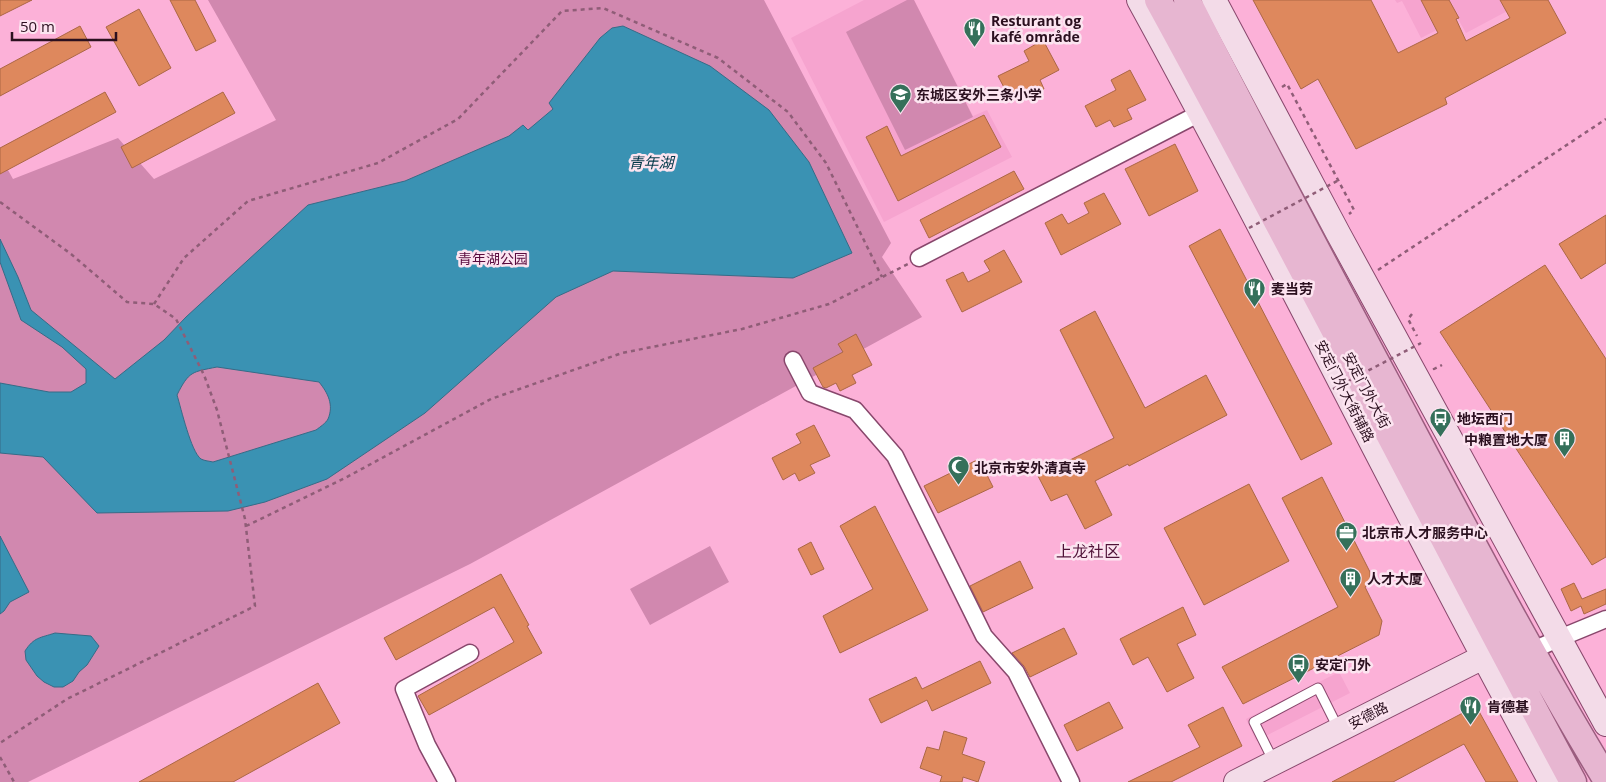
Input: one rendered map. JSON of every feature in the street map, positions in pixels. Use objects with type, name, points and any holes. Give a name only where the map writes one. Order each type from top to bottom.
[{"type":"main road","name":"安定门外大街","points":[[1158,0],[1208,109],[1400,453],[1492,653],[1573,782]]},
{"type":"main road","name":"安定门外大街","points":[[1187,0],[1331,278],[1531,651],[1606,779]]},
{"type":"street","points":[[919,258],[1208,109],[1139,0]]},
{"type":"street","points":[[1214,0],[1363,280],[1606,724]]},
{"type":"street","points":[[793,360],[810,393],[855,410],[895,456],[984,636],[1016,672],[1071,782]]},
{"type":"street","points":[[1531,651],[1606,619]]},
{"type":"street","points":[[447,782],[427,746],[404,689],[470,653]]},
{"type":"street","points":[[1492,653],[1551,782]]},
{"type":"street","name":"安德路","points":[[1236,782],[1492,653]]},
{"type":"lane","points":[[1274,763],[1254,722],[1318,688],[1339,730]]},
{"type":"path","points":[[154,304],[184,258],[248,201],[378,163],[458,119],[562,11],[603,8],[718,58],[788,112],[826,162],[882,277]]},
{"type":"path","points":[[1287,84],[1354,210]]},
{"type":"path","points":[[1363,280],[1606,120]]},
{"type":"path","points":[[1249,228],[1339,180]]},
{"type":"path","points":[[0,202],[71,254],[127,302],[154,304],[176,318],[204,375],[217,410],[245,519],[255,606],[67,699],[0,743]]},
{"type":"path","points":[[246,526],[345,478],[491,399],[622,353],[742,329],[829,304],[919,258]]},
{"type":"path","points":[[1408,319],[1412,314]]},
{"type":"path","points":[[1333,389],[1421,343]]},
{"type":"path","points":[[1434,369],[1442,365]]},
{"type":"path","points":[[0,756],[14,782]]},
{"type":"shaded area","name":"东城区安外三条小学","points":[[864,0],[914,0],[973,116],[987,110],[1012,157],[884,222],[791,38]]},
{"type":"shaded area","points":[[1395,0],[1528,0],[1466,33],[1458,19],[1421,38],[1402,1],[1397,3]]},
{"type":"shaded area","points":[[1339,672],[1350,693],[1256,741],[1246,719]]},
{"type":"green space","name":"青年湖公园","points":[[208,0],[764,0],[891,243],[882,257],[922,317],[470,564],[28,782],[0,782],[0,156],[13,179],[118,138],[154,179],[276,120]]},
{"type":"green space","points":[[907,0],[914,0],[973,117],[905,150],[846,32]]},
{"type":"green space","points":[[710,546],[729,582],[650,625],[630,589]]},
{"type":"water","name":"青年湖","points":[[623,26],[710,66],[769,110],[809,162],[852,253],[793,278],[613,271],[556,297],[425,413],[327,479],[265,502],[228,511],[97,513],[43,457],[0,453],[0,383],[49,392],[71,392],[86,383],[86,369],[62,347],[21,320],[0,262],[0,239],[31,310],[115,379],[164,340],[186,317],[308,205],[405,181],[509,136],[523,125],[528,130],[553,109],[549,103],[600,38],[612,28]],"holes":[[[217,367],[319,382],[325,390],[330,404],[328,419],[319,428],[213,462],[201,459],[197,455],[190,439],[177,395],[185,381],[192,374]]]},
{"type":"water","points":[[0,536],[29,592],[10,602],[0,614]]},
{"type":"water","points":[[55,633],[91,636],[99,646],[87,665],[73,681],[63,687],[54,687],[44,682],[37,676],[26,660],[25,651],[31,643]]},
{"type":"building","points":[[0,0],[32,0],[0,16]]},
{"type":"building","points":[[170,0],[195,0],[216,41],[196,51]]},
{"type":"building","points":[[1253,0],[1371,0],[1398,53],[1438,33],[1421,0],[1449,0],[1459,18],[1456,19],[1466,41],[1510,18],[1500,0],[1548,0],[1566,33],[1445,98],[1447,104],[1356,149],[1318,79],[1301,89]]},
{"type":"building","points":[[139,9],[171,68],[139,86],[106,27]]},
{"type":"building","points":[[80,26],[91,47],[0,96],[0,69]]},
{"type":"building","points":[[1043,40],[1059,70],[1040,80],[1044,89],[1027,98],[1023,90],[1009,97],[998,76],[1029,61],[1024,51]]},
{"type":"building","points":[[1130,70],[1146,100],[1127,109],[1132,119],[1114,127],[1110,120],[1096,127],[1085,106],[1116,90],[1111,80]]},
{"type":"building","points":[[105,92],[116,112],[0,174],[0,148]]},
{"type":"building","points":[[223,92],[235,113],[132,168],[121,147]]},
{"type":"building","points":[[984,115],[1001,147],[898,201],[866,137],[887,126],[901,156]]},
{"type":"building","points":[[1175,144],[1198,191],[1149,216],[1125,169]]},
{"type":"building","points":[[1014,171],[1024,189],[929,238],[920,220]]},
{"type":"building","points":[[1104,193],[1121,224],[1061,255],[1045,223],[1062,214],[1068,224],[1089,213],[1084,203]]},
{"type":"building","points":[[1606,215],[1606,263],[1581,279],[1559,244]]},
{"type":"building","points":[[1220,229],[1332,444],[1301,460],[1189,246]]},
{"type":"building","points":[[1004,250],[1022,282],[962,312],[946,280],[963,272],[968,282],[990,271],[984,261]]},
{"type":"building","name":"中粮置地大厦","points":[[1545,265],[1606,359],[1606,557],[1592,565],[1440,332]]},
{"type":"building","points":[[1095,311],[1145,408],[1206,375],[1227,415],[1129,466],[1128,464],[1095,481],[1112,515],[1085,529],[1067,494],[1051,501],[1038,476],[1114,438],[1060,330]]},
{"type":"building","points":[[856,334],[872,365],[852,375],[856,383],[840,391],[836,383],[826,388],[823,387],[813,368],[843,352],[838,344]]},
{"type":"building","points":[[814,425],[830,456],[810,465],[815,473],[799,481],[795,473],[783,480],[772,458],[801,443],[796,434]]},
{"type":"building","name":"北京市安外清真寺","points":[[979,459],[993,487],[938,513],[924,486]]},
{"type":"building","name":"人才大厦","points":[[1322,477],[1370,572],[1370,583],[1365,587],[1382,621],[1379,635],[1243,704],[1222,667],[1338,607],[1282,498]]},
{"type":"building","points":[[1249,484],[1289,561],[1204,605],[1164,528]]},
{"type":"building","points":[[875,506],[928,610],[840,653],[823,616],[873,589],[840,526]]},
{"type":"building","points":[[811,542],[824,569],[811,575],[798,549]]},
{"type":"building","points":[[1020,561],[1033,588],[983,612],[970,586]]},
{"type":"building","points":[[501,574],[542,653],[429,715],[418,696],[514,642],[494,607],[396,660],[384,638]]},
{"type":"building","points":[[1574,583],[1582,599],[1606,589],[1606,604],[1584,614],[1581,606],[1571,611],[1561,589]]},
{"type":"building","points":[[1183,607],[1196,635],[1177,644],[1194,678],[1167,692],[1148,657],[1133,665],[1120,639]]},
{"type":"building","points":[[1064,628],[1077,654],[1030,677],[1024,666],[1012,653]]},
{"type":"building","points":[[980,661],[991,683],[932,711],[927,700],[881,723],[869,699],[916,677],[922,689]]},
{"type":"building","points":[[318,683],[340,723],[233,782],[139,782]]},
{"type":"building","points":[[1109,702],[1123,728],[1077,751],[1064,725]]},
{"type":"building","points":[[1476,706],[1518,782],[1486,782],[1464,744],[1393,782],[1332,782]]},
{"type":"building","points":[[1223,707],[1242,746],[1171,782],[1128,782],[1200,747],[1188,725]]},
{"type":"building","points":[[944,731],[967,738],[962,754],[985,762],[978,782],[963,777],[962,782],[940,782],[942,776],[920,768],[927,747],[939,750]]},
{"type":"place","name":"Resturant og kafé område","points":[[975,47]]},
{"type":"place","name":"东城区安外三条小学","points":[[900,113]]},
{"type":"place","name":"麦当劳","points":[[1255,307]]},
{"type":"place","name":"地坛西门","points":[[1441,437]]},
{"type":"place","name":"中粮置地大厦","points":[[1564,458]]},
{"type":"place","name":"北京市安外清真寺","points":[[958,486]]},
{"type":"place","name":"北京市人才服务中心","points":[[1346,551]]},
{"type":"place","name":"人才大厦","points":[[1351,597]]},
{"type":"place","name":"安定门外","points":[[1299,683]]},
{"type":"place","name":"肯德基","points":[[1471,725]]},
{"type":"district","name":"上龙社区","points":[[1088,551]]}]
